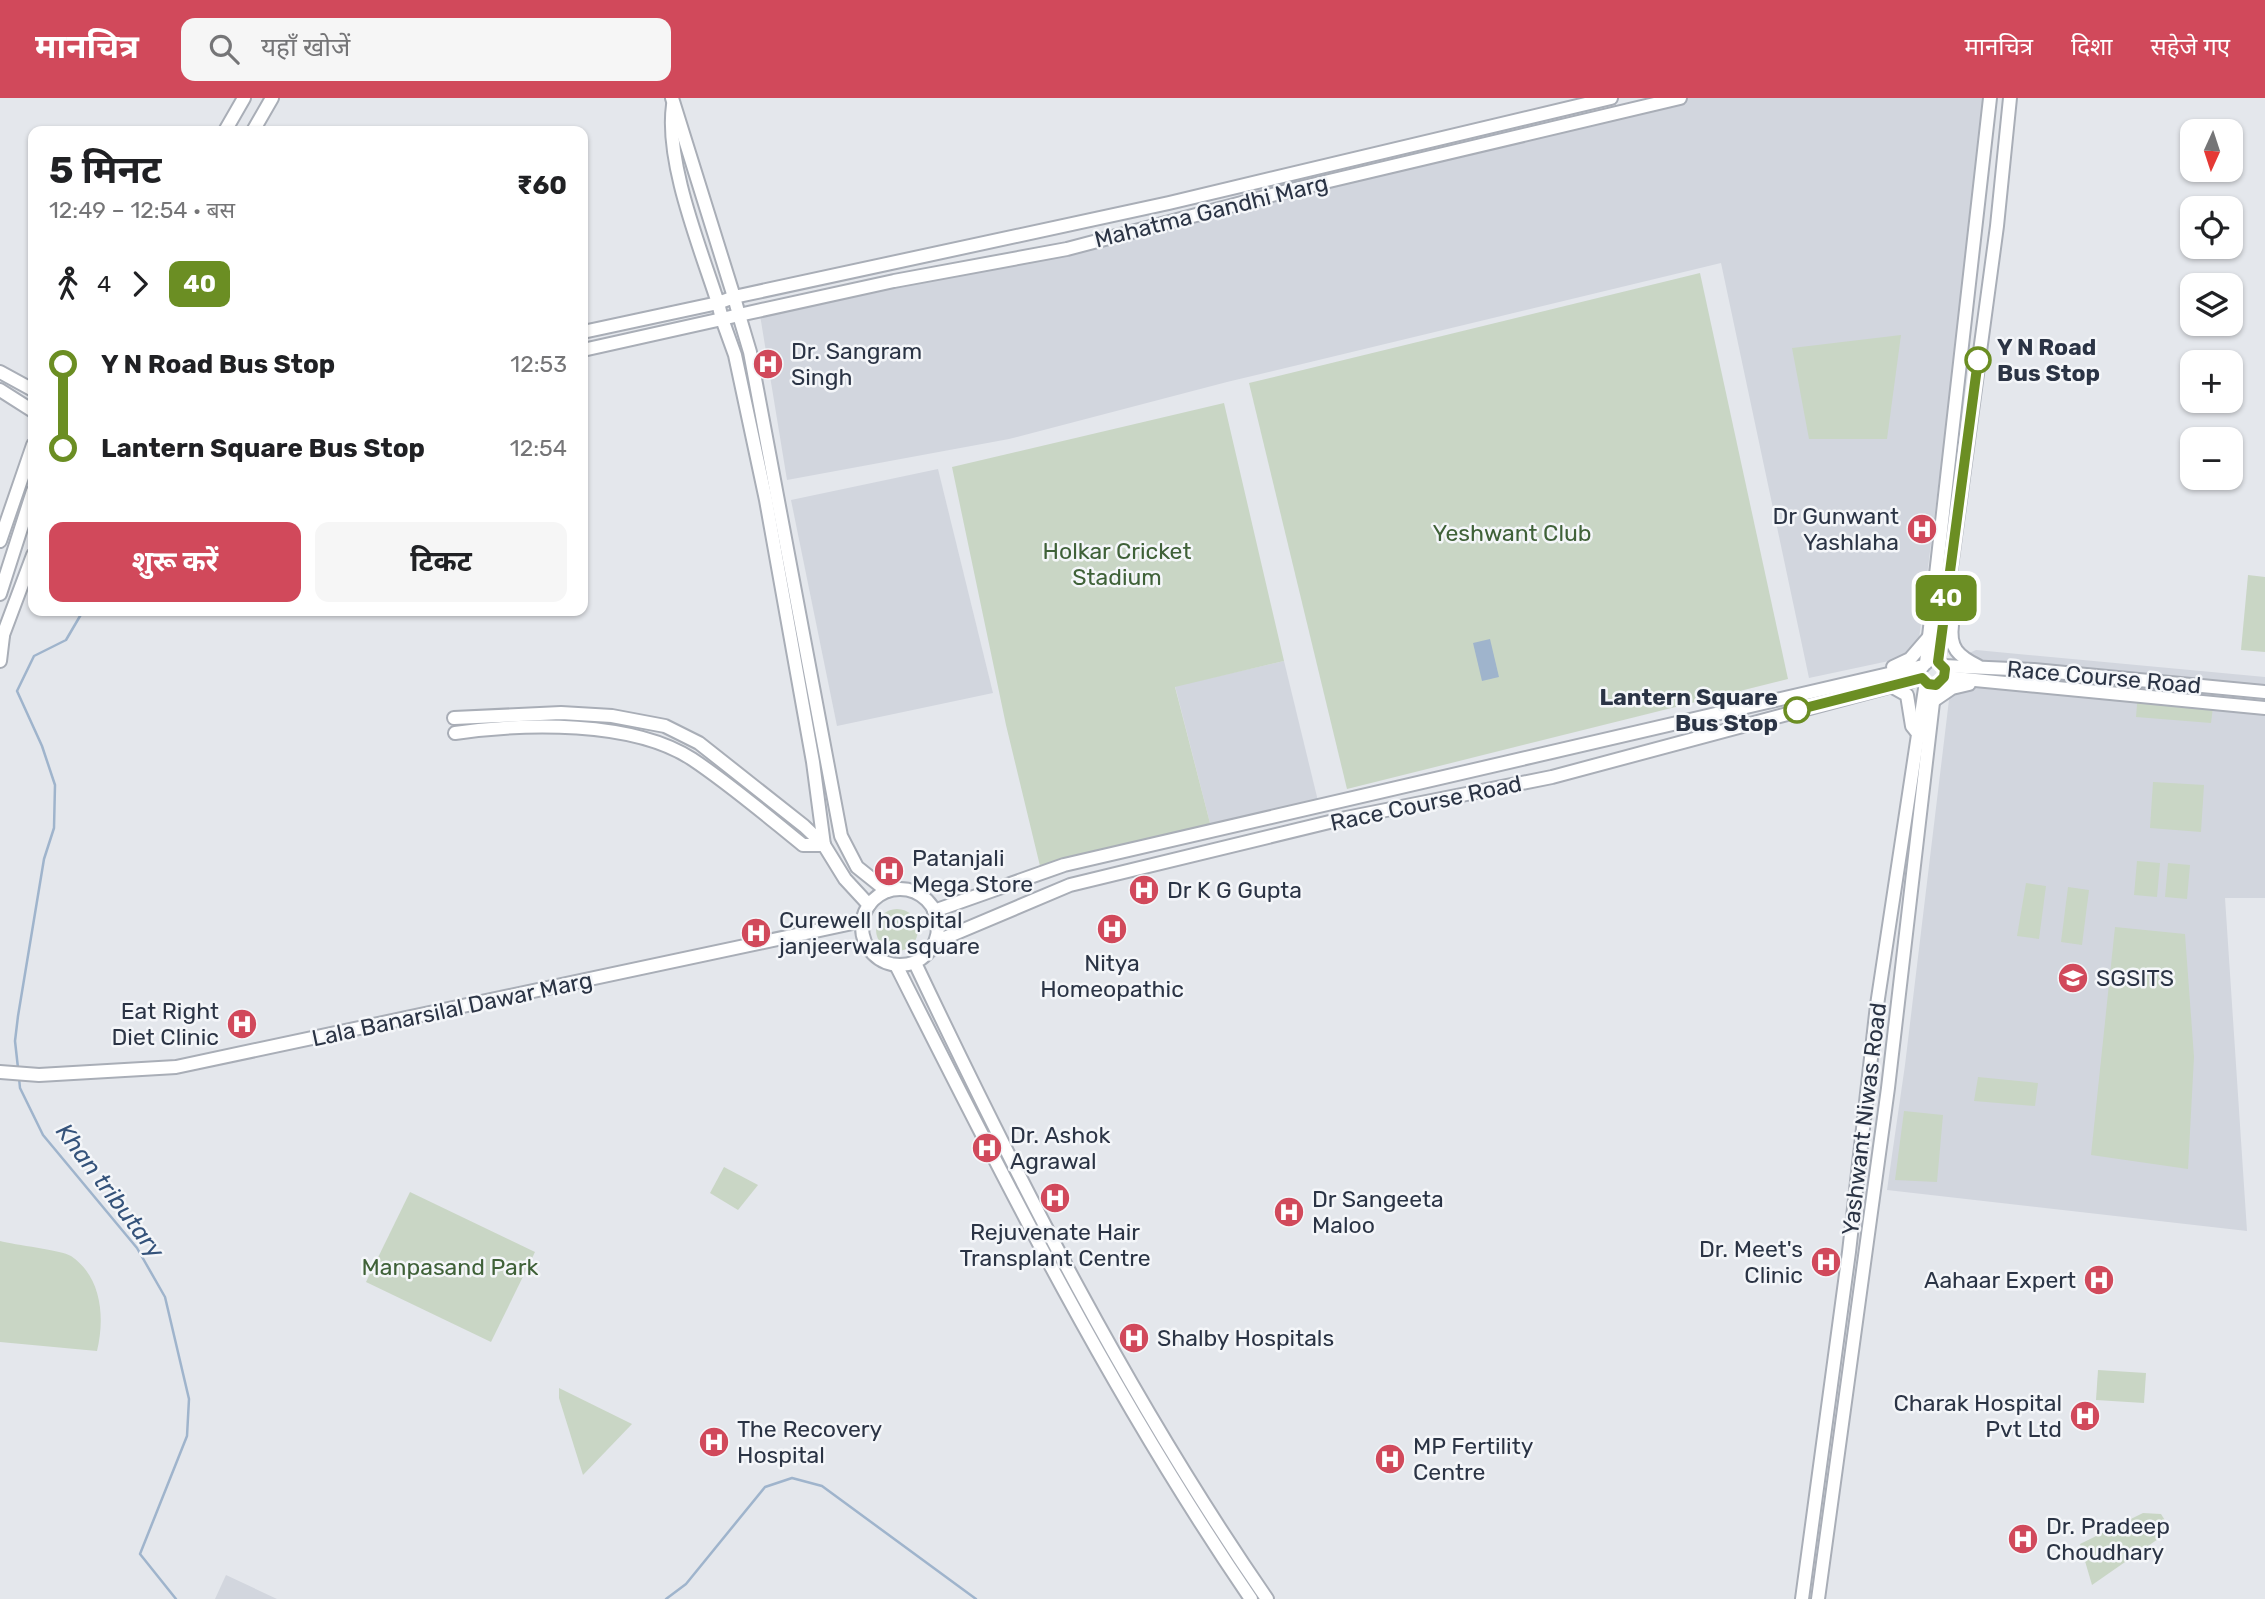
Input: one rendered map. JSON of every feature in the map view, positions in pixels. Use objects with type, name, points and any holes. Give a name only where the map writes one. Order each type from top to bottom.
[{"type":"main road","points":[[228,126],[244,98]]},
{"type":"main road","points":[[256,126],[272,98]]},
{"type":"main road","name":"Mahatma Gandhi Marg","points":[[718,303],[1497,128],[1594,100],[1611,98]]},
{"type":"main road","name":"Mahatma Gandhi Marg","points":[[722,320],[894,281],[1067,249],[1290,190],[1680,98]]},
{"type":"main road","name":"Yashwant Niwas Road","points":[[1818,1599],[1888,1088],[1933,701],[1929,636],[1990,98]]},
{"type":"main road","name":"Yashwant Niwas Road","points":[[1801,1599],[1850,1238],[1877,1005],[1918,734],[1945,606],[1997,226],[2010,98]]},
{"type":"main road","points":[[672,101],[750,352],[841,836],[857,867],[887,891]]},
{"type":"main road","points":[[672,101],[670,128],[685,198],[734,355],[766,500],[813,762],[824,845]]},
{"type":"main road","points":[[588,331],[718,303]]},
{"type":"main road","points":[[588,349],[722,320]]},
{"type":"main road","points":[[0,372],[28,387]]},
{"type":"main road","points":[[0,390],[28,408]]},
{"type":"main road","points":[[0,541],[28,460]]},
{"type":"main road","points":[[0,594],[28,511]]},
{"type":"main road","points":[[5,528],[21,538]]},
{"type":"main road","points":[[0,661],[2,640],[28,569]]},
{"type":"main road","points":[[1945,606],[1953,615],[1950,639],[1953,648],[1981,667]]},
{"type":"main road","points":[[1918,734],[1912,726],[1908,695],[1888,680],[1895,665],[1910,659],[1929,636]]},
{"type":"main road","name":"Race Course Road","points":[[934,911],[1064,865],[1932,672],[1981,667],[2265,692]]},
{"type":"main road","name":"Race Course Road","points":[[1932,672],[2265,708]]},
{"type":"main road","name":"Race Course Road","points":[[935,942],[1070,885],[1346,818],[1552,777],[1888,680]]},
{"type":"main road","points":[[1933,701],[1952,688],[1987,680]]},
{"type":"main road","points":[[454,719],[481,715],[561,713],[612,716],[665,726],[699,743],[736,770],[824,845],[845,879],[869,905]]},
{"type":"main road","points":[[456,733],[534,727],[612,731],[655,742],[691,758],[803,845],[824,845]]},
{"type":"main road","points":[[909,890],[919,894],[934,911],[938,932],[930,951],[915,962],[896,965],[878,959],[864,942],[862,921],[869,905],[887,891],[909,890]]},
{"type":"main road","name":"Lala Banarsilal Dawar Marg","points":[[0,1072],[39,1075],[176,1067],[862,921]]},
{"type":"main road","points":[[915,962],[1005,1152],[1156,1428],[1208,1514],[1267,1599]]},
{"type":"main road","points":[[896,965],[1033,1235],[1156,1451],[1251,1599]]},
{"type":"shaded area","points":[[1669,98],[1987,98],[1917,655],[1809,678],[1721,263],[1227,382],[1009,439],[787,480],[760,315]]},
{"type":"shaded area","points":[[938,469],[993,693],[837,726],[791,500]]},
{"type":"shaded area","name":"SGSITS","points":[[1976,650],[2265,677],[2265,898],[2225,898],[2247,1231],[1887,1190],[1905,1065],[1952,675],[1958,658]]},
{"type":"shaded area","points":[[1284,661],[1318,801],[1211,827],[1175,686]]},
{"type":"shaded area","points":[[226,1575],[277,1599],[215,1599]]},
{"type":"green space","name":"Yeshwant Club","points":[[1700,273],[1788,679],[1347,789],[1249,383]]},
{"type":"green space","points":[[1901,335],[1887,439],[1809,439],[1792,348]]},
{"type":"green space","name":"Holkar Cricket Stadium","points":[[1224,403],[1284,661],[1175,687],[1211,827],[1040,866],[1006,725],[952,467]]},
{"type":"green space","points":[[2248,575],[2265,577],[2265,652],[2241,650]]},
{"type":"green space","points":[[2138,692],[2214,699],[2211,723],[2136,717]]},
{"type":"green space","points":[[2153,782],[2204,785],[2201,832],[2150,828]]},
{"type":"green space","points":[[2137,861],[2160,863],[2157,897],[2134,895]]},
{"type":"green space","points":[[2168,863],[2190,865],[2187,899],[2165,897]]},
{"type":"green space","points":[[2026,883],[2046,886],[2039,939],[2017,936]]},
{"type":"green space","points":[[2068,887],[2089,890],[2082,945],[2061,942]]},
{"type":"green space","points":[[897,909],[912,915],[918,930],[912,945],[897,951],[882,945],[876,930],[882,915]]},
{"type":"green space","points":[[2115,927],[2185,934],[2194,1057],[2188,1169],[2091,1155]]},
{"type":"green space","points":[[1978,1077],[2038,1083],[2035,1106],[1974,1101]]},
{"type":"green space","points":[[1904,1111],[1943,1115],[1937,1182],[1895,1180]]},
{"type":"green space","points":[[724,1167],[758,1185],[738,1210],[710,1193]]},
{"type":"green space","name":"Manpasand Park","points":[[410,1192],[535,1252],[491,1342],[366,1282]]},
{"type":"green space","points":[[0,1241],[66,1254],[81,1265],[89,1275],[99,1299],[101,1325],[97,1351],[0,1342]]},
{"type":"green space","points":[[2098,1370],[2146,1373],[2144,1403],[2096,1400]]},
{"type":"green space","points":[[559,1388],[632,1424],[583,1475],[559,1398]]},
{"type":"green space","points":[[2143,1513],[2161,1514],[2171,1530],[2092,1585],[2080,1544]]},
{"type":"water","points":[[1490,639],[1499,677],[1482,681],[1473,643]]},
{"type":"waterway","name":"Khan tributary","points":[[18,1068],[15,1041],[18,1016],[44,859],[54,828],[55,785],[42,746],[17,691],[34,656],[66,640],[80,616]]},
{"type":"waterway","name":"Khan tributary","points":[[19,1078],[20,1088],[43,1135],[137,1248],[165,1297],[189,1399],[187,1436],[140,1554],[176,1599]]},
{"type":"waterway","name":"Khan tributary","points":[[666,1599],[686,1584],[765,1487],[792,1478],[822,1486],[976,1599]]},
{"type":"bus line","name":"40","points":[[1797,710],[1922,678],[1931,685],[1942,681],[1945,669],[1938,662],[1978,360]]},
{"type":"place","name":"Y N Road Bus Stop","points":[[1978,360]]},
{"type":"place","name":"Dr. Sangram Singh","points":[[768,364]]},
{"type":"place","name":"Dr Gunwant Yashlaha","points":[[1922,529]]},
{"type":"place","name":"Lantern Square Bus Stop","points":[[1797,710]]},
{"type":"place","name":"Patanjali Mega Store","points":[[889,871]]},
{"type":"place","name":"Dr K G Gupta","points":[[1144,890]]},
{"type":"place","name":"Nitya Homeopathic","points":[[1112,929]]},
{"type":"place","name":"Curewell hospital janjeerwala square","points":[[756,933]]},
{"type":"place","name":"SGSITS","points":[[2073,978]]},
{"type":"place","name":"Eat Right Diet Clinic","points":[[242,1024]]},
{"type":"place","name":"Dr. Ashok Agrawal","points":[[987,1148]]},
{"type":"place","name":"Rejuvenate Hair Transplant Centre","points":[[1055,1198]]},
{"type":"place","name":"Dr Sangeeta Maloo","points":[[1289,1212]]},
{"type":"place","name":"Dr. Meet's Clinic","points":[[1826,1262]]},
{"type":"place","name":"Aahaar Expert","points":[[2099,1280]]},
{"type":"place","name":"Shalby Hospitals","points":[[1134,1338]]},
{"type":"place","name":"Charak Hospital Pvt Ltd","points":[[2085,1416]]},
{"type":"place","name":"The Recovery Hospital","points":[[714,1442]]},
{"type":"place","name":"MP Fertility Centre","points":[[1390,1459]]},
{"type":"place","name":"Dr. Pradeep Choudhary","points":[[2023,1539]]}]
